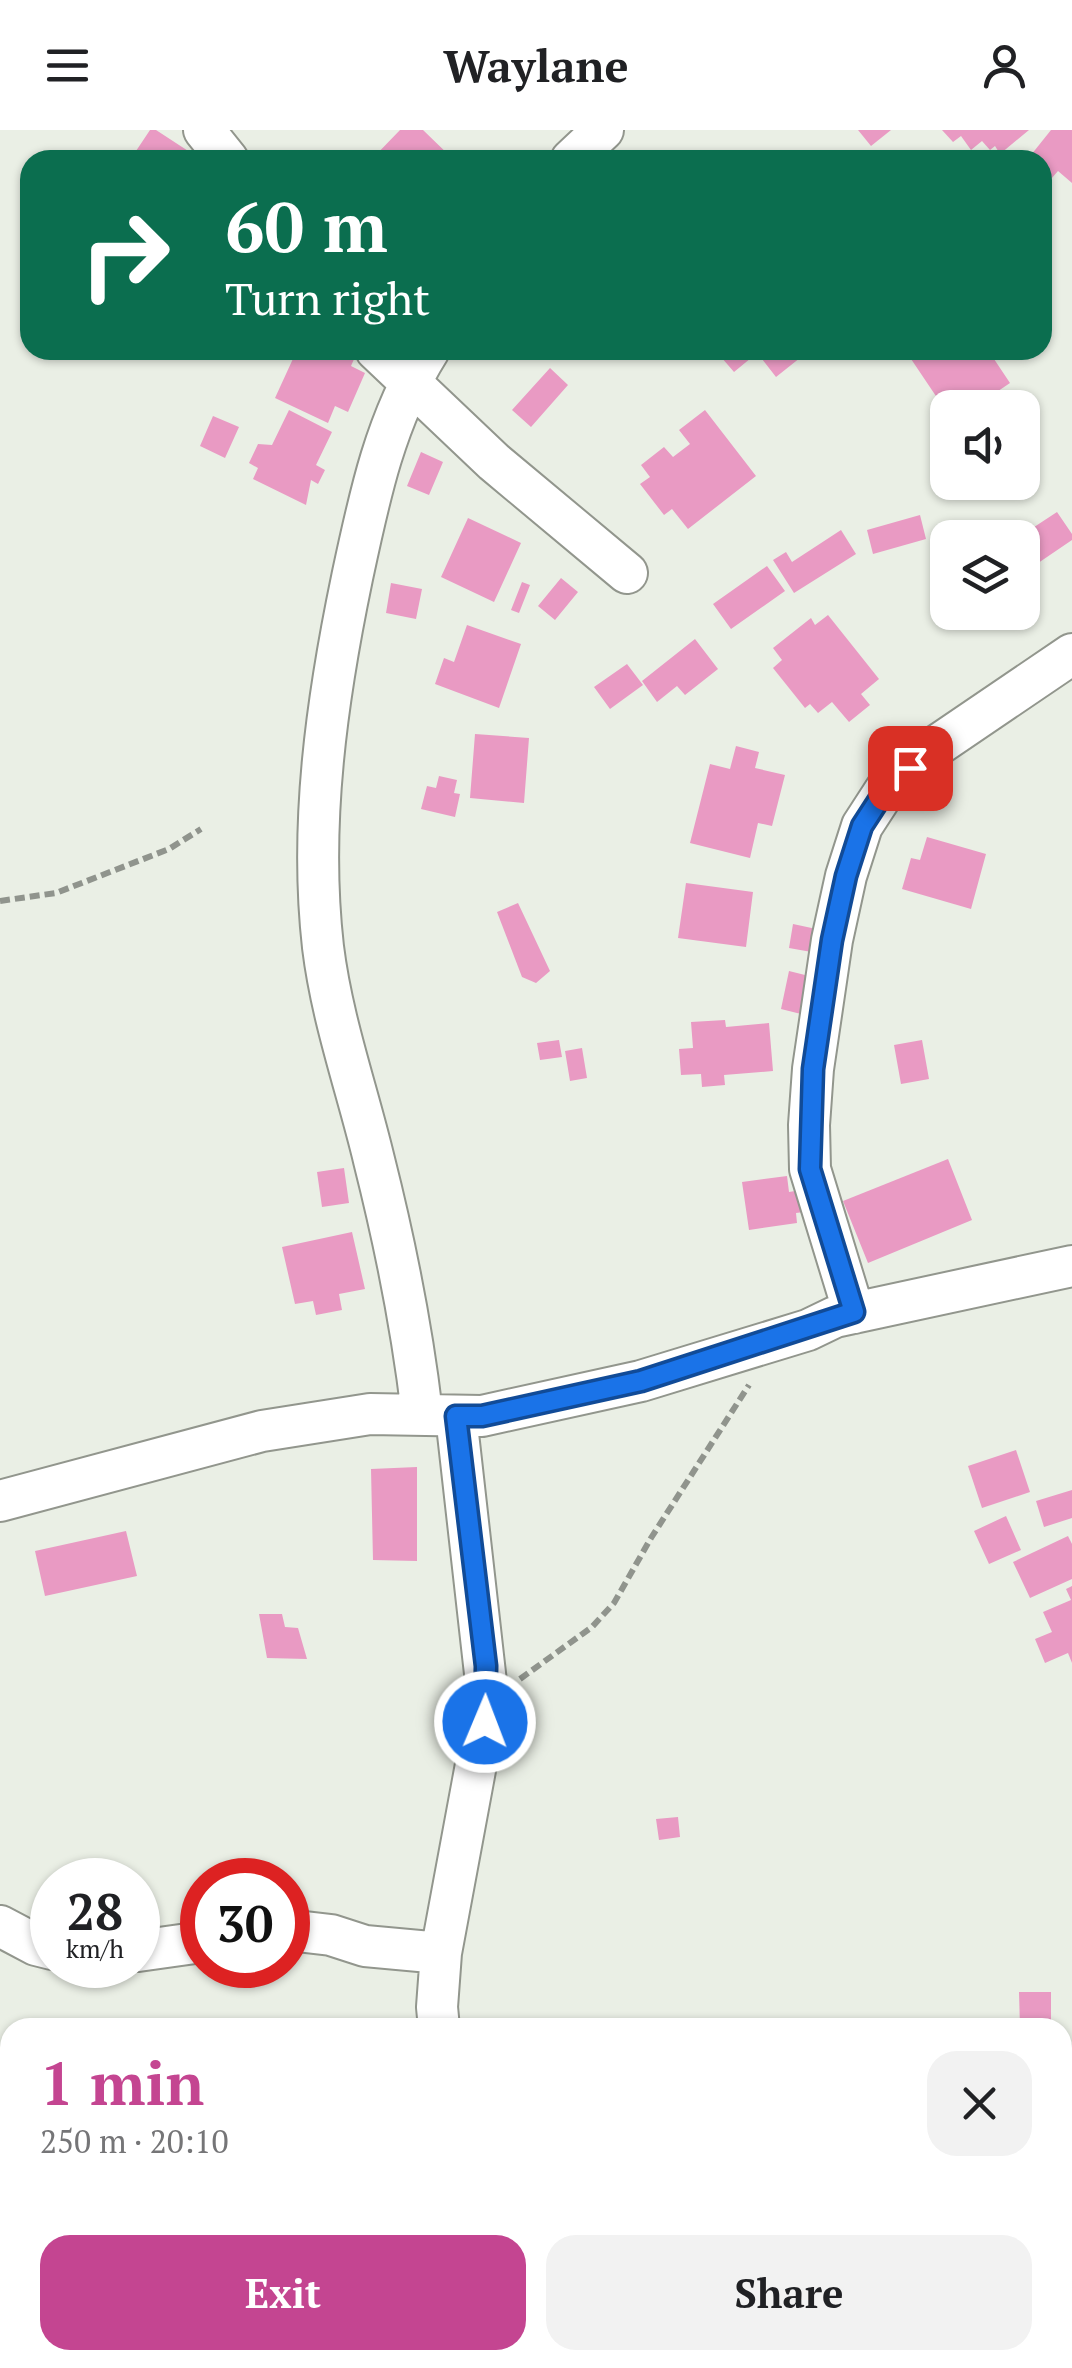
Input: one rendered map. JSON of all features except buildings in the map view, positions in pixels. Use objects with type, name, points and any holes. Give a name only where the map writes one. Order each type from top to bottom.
[{"type":"street","points":[[204,130],[220,150]]},
{"type":"street","points":[[582,150],[603,130]]},
{"type":"street","points":[[439,2018],[442,1952],[488,1700],[439,1415],[414,1347],[394,1244],[338,1026],[327,966],[318,827],[318,794],[347,604],[367,506],[388,432],[420,365],[494,462],[627,573]]},
{"type":"street","points":[[854,1312],[810,1169],[809,1124],[832,940],[862,826],[886,789],[935,747],[1072,654]]},
{"type":"street","points":[[0,1500],[262,1431],[370,1414],[482,1416],[641,1381],[854,1312],[1072,1266]]},
{"type":"street","points":[[0,1926],[30,1942]]},
{"type":"street","points":[[310,1933],[364,1946],[442,1952]]},
{"type":"path","points":[[0,901],[56,893],[170,850],[201,829]]},
{"type":"path","points":[[488,1700],[547,1662],[592,1627],[614,1603],[651,1538],[780,1339]]},
{"type":"route","points":[[485,1722],[486,1666],[456,1416],[482,1416],[641,1381],[854,1312],[810,1169],[813,1069],[832,940],[862,826],[886,789],[910,768]]}]
